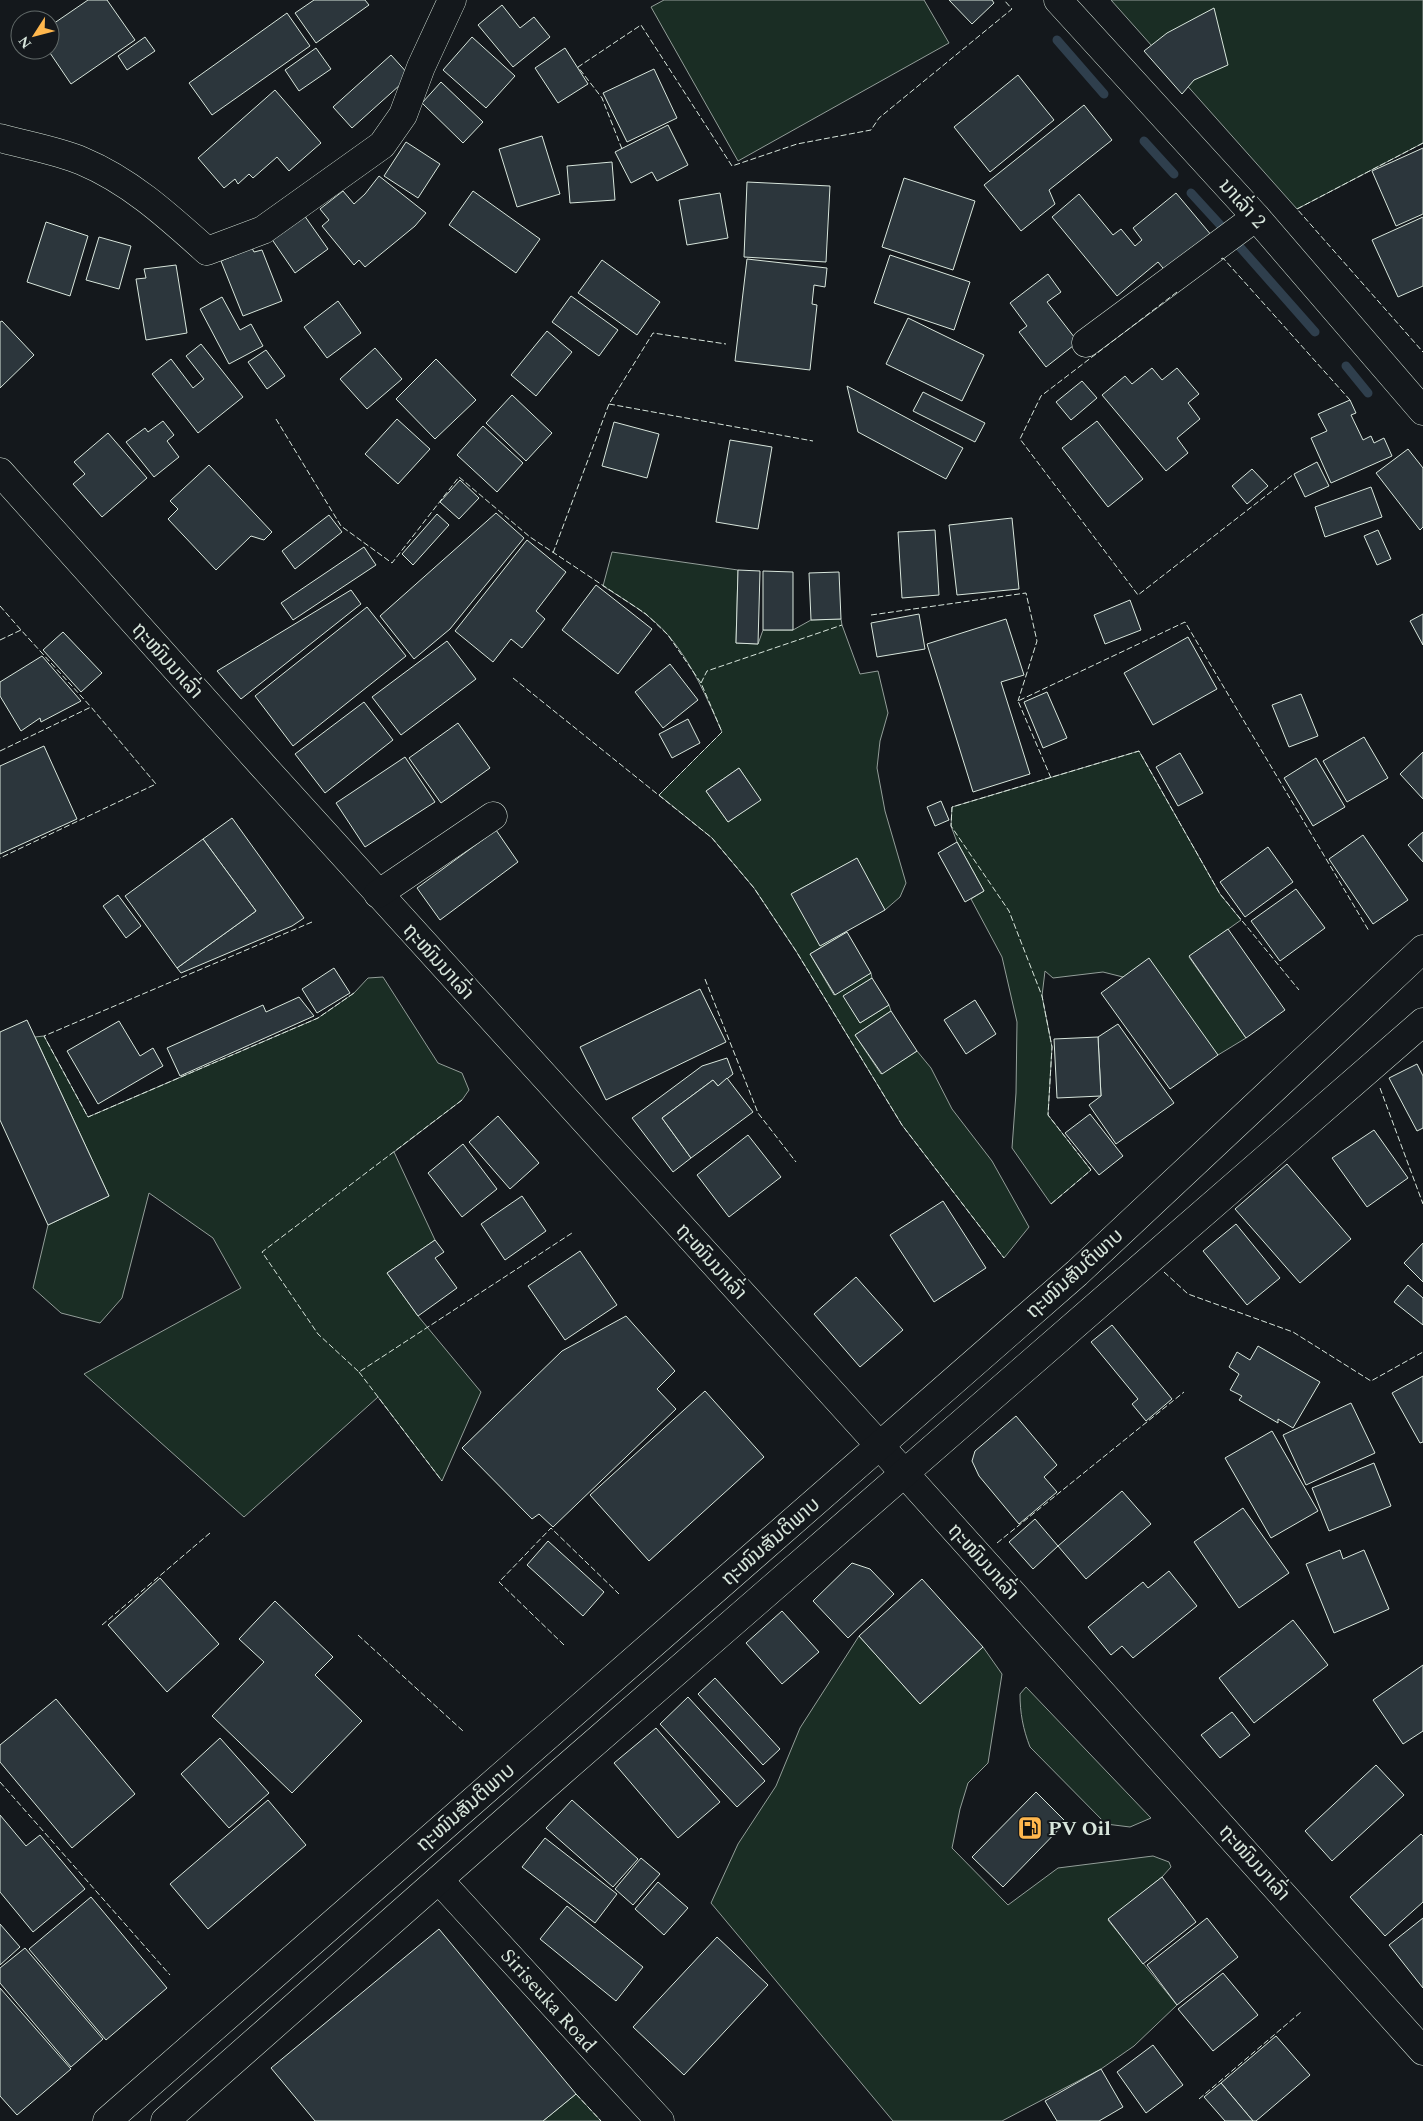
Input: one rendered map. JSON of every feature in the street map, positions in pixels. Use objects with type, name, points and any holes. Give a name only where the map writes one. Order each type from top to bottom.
[{"type":"street","points":[[0,138],[81,160],[121,180],[150,201],[206,251],[262,230],[382,145],[403,115],[421,67],[452,0]]},
{"type":"street","name":"ນາເລົ່າ 2","points":[[1058,0],[1256,216],[1423,411]]},
{"type":"street","points":[[1086,343],[1256,216]]},
{"type":"street","name":"ຖະໜົນນາເລົ່າ","points":[[0,472],[378,894],[906,1474],[1423,2051]]},
{"type":"street","points":[[378,894],[493,816]]},
{"type":"street","name":"ຖະໜົນສັນຕິພາບ","points":[[106,2121],[1077,1273],[1423,948]]},
{"type":"street","name":"ຖະໜົນສັນຕິພາບ","points":[[165,2121],[1423,1022]]},
{"type":"street","name":"Siriseuka Road","points":[[439,1880],[660,2121]]},
{"type":"green space","points":[[664,0],[924,0],[949,43],[738,161],[651,7]]},
{"type":"green space","points":[[1111,0],[1423,0],[1423,143],[1297,209]]},
{"type":"green space","points":[[612,552],[738,570],[736,643],[758,644],[763,630],[793,630],[811,620],[841,619],[860,674],[878,671],[888,713],[880,741],[877,768],[885,811],[906,883],[900,897],[885,910],[856,859],[791,894],[847,932],[810,954],[834,995],[871,973],[872,978],[844,996],[860,1023],[889,1005],[891,1011],[855,1035],[881,1074],[917,1051],[931,1068],[952,1109],[992,1161],[1029,1227],[1004,1258],[902,1125],[796,951],[754,888],[712,838],[659,795],[722,732],[692,669],[677,646],[661,627],[646,614],[603,586]],"holes":[[[739,768],[760,800],[728,822],[706,791]]]},
{"type":"green space","points":[[1139,751],[1220,894],[1241,920],[1189,957],[1246,1038],[1218,1055],[1123,977],[1103,972],[1053,978],[1045,971],[1042,996],[1052,1047],[1048,1115],[1091,1170],[1051,1204],[1012,1148],[1016,1093],[1017,1022],[1002,957],[971,899],[984,891],[957,842],[951,826],[952,807]]},
{"type":"green space","points":[[383,977],[438,1063],[462,1073],[469,1090],[462,1100],[394,1152],[435,1240],[387,1273],[418,1316],[481,1392],[442,1481],[378,1397],[244,1517],[84,1374],[241,1288],[213,1238],[149,1193],[122,1298],[100,1323],[61,1313],[33,1288],[48,1225],[109,1196],[35,1037],[44,1036],[88,1117],[318,1018],[354,993],[368,978]]},
{"type":"green space","points":[[859,1636],[920,1704],[983,1647],[1002,1674],[988,1763],[968,1783],[960,1809],[952,1848],[1008,1905],[1058,1868],[1153,1856],[1169,1862],[1171,1867],[1162,1877],[1108,1920],[1177,2005],[1134,2046],[1101,2069],[1002,2121],[893,2121],[711,1903],[738,1844],[776,1786],[800,1728]]},
{"type":"green space","points":[[1026,1687],[1151,1818],[1130,1827],[1106,1824],[1030,1747],[1024,1727],[1020,1694]]},
{"type":"green space","points":[[576,2094],[601,2121],[543,2121]]},
{"type":"building","points":[[88,0],[107,0],[135,40],[71,84],[55,60],[60,60],[60,19]]},
{"type":"building","points":[[314,0],[365,0],[369,5],[316,43],[295,13]]},
{"type":"building","points":[[949,0],[992,0],[994,3],[972,24]]},
{"type":"building","points":[[502,5],[520,28],[534,17],[550,37],[513,67],[478,25]]},
{"type":"building","points":[[1214,8],[1228,65],[1194,80],[1182,94],[1144,51],[1167,33]]},
{"type":"building","points":[[287,13],[310,46],[212,115],[189,83]]},
{"type":"building","points":[[145,37],[155,51],[127,70],[118,56]]},
{"type":"building","points":[[472,37],[515,76],[486,108],[443,70]]},
{"type":"building","points":[[316,48],[331,69],[299,91],[285,70]]},
{"type":"building","points":[[565,48],[588,84],[558,103],[535,68]]},
{"type":"building","points":[[391,55],[410,76],[352,128],[333,107]]},
{"type":"building","points":[[654,69],[677,118],[627,142],[603,93]]},
{"type":"building","points":[[1018,75],[1054,120],[990,172],[954,127]]},
{"type":"building","points":[[441,82],[483,122],[463,143],[422,103]]},
{"type":"building","points":[[275,90],[321,143],[289,171],[277,157],[253,178],[249,174],[238,184],[235,179],[224,188],[198,158]]},
{"type":"building","points":[[1084,105],[1112,140],[1049,190],[1055,204],[1021,231],[984,185]]},
{"type":"building","points":[[668,125],[688,165],[657,181],[652,172],[631,183],[615,152]]},
{"type":"building","points":[[542,136],[560,194],[517,207],[499,149]]},
{"type":"building","points":[[406,142],[440,164],[418,198],[384,176]]},
{"type":"building","points":[[1423,148],[1423,214],[1396,226],[1372,171]]},
{"type":"building","points":[[612,162],[615,200],[570,203],[567,166]]},
{"type":"building","points":[[379,176],[426,213],[415,226],[365,267],[359,260],[354,265],[322,226],[329,220],[320,209],[343,191],[354,204],[365,194]]},
{"type":"building","points":[[904,178],[975,201],[953,270],[882,247]]},
{"type":"building","points":[[747,182],[830,186],[826,262],[744,257]]},
{"type":"building","points":[[473,191],[540,239],[516,273],[449,225]]},
{"type":"building","points":[[720,193],[728,238],[687,245],[679,200]]},
{"type":"building","points":[[1176,193],[1212,236],[1167,273],[1158,262],[1117,296],[1052,217],[1079,194],[1113,235],[1121,229],[1135,246],[1142,240],[1133,228]]},
{"type":"building","points":[[304,215],[328,249],[295,273],[271,238]]},
{"type":"building","points":[[1423,217],[1423,286],[1398,297],[1372,240]]},
{"type":"building","points":[[46,222],[88,236],[70,296],[27,282]]},
{"type":"building","points":[[99,237],[131,246],[119,289],[86,280]]},
{"type":"building","points":[[252,248],[254,252],[262,250],[282,301],[243,316],[221,261]]},
{"type":"building","points":[[890,255],[970,282],[954,330],[874,303]]},
{"type":"building","points":[[747,259],[827,268],[825,287],[814,285],[812,304],[817,305],[810,370],[735,361]]},
{"type":"building","points":[[602,260],[660,302],[637,335],[578,293]]},
{"type":"building","points":[[176,265],[187,333],[146,340],[136,279],[146,278],[144,269]]},
{"type":"building","points":[[1048,274],[1061,292],[1047,302],[1078,342],[1046,367],[1019,332],[1027,326],[1010,303]]},
{"type":"building","points":[[571,296],[618,330],[599,356],[552,322]]},
{"type":"building","points":[[222,297],[240,330],[251,324],[263,346],[229,364],[200,309]]},
{"type":"building","points":[[338,301],[361,333],[327,358],[304,327]]},
{"type":"building","points":[[908,318],[984,355],[962,401],[886,364]]},
{"type":"building","points":[[2,321],[34,355],[0,388],[0,322]]},
{"type":"building","points":[[547,331],[572,352],[536,396],[511,375]]},
{"type":"building","points":[[201,344],[243,397],[198,433],[152,374],[171,359],[193,388],[204,379],[186,356]]},
{"type":"building","points":[[375,348],[402,379],[367,409],[340,379]]},
{"type":"building","points":[[266,350],[285,376],[267,389],[248,362]]},
{"type":"building","points":[[436,359],[476,400],[435,439],[396,399]]},
{"type":"building","points":[[1152,368],[1162,380],[1177,368],[1199,394],[1188,403],[1200,419],[1177,438],[1188,453],[1166,471],[1102,395],[1125,376],[1132,384]]},
{"type":"building","points":[[1082,381],[1097,398],[1071,420],[1056,402]]},
{"type":"building","points":[[847,386],[963,448],[946,479],[858,432]]},
{"type":"building","points":[[923,392],[985,423],[975,442],[913,411]]},
{"type":"building","points":[[512,395],[552,433],[526,461],[486,423]]},
{"type":"building","points":[[1350,400],[1356,413],[1351,415],[1363,440],[1371,436],[1374,443],[1384,438],[1392,456],[1331,483],[1311,438],[1327,431],[1318,414]]},
{"type":"building","points":[[397,419],[430,449],[398,484],[365,454]]},
{"type":"building","points":[[163,421],[174,435],[167,441],[179,457],[154,477],[126,442],[145,428],[148,432]]},
{"type":"building","points":[[1097,421],[1143,479],[1108,507],[1062,448]]},
{"type":"building","points":[[614,422],[659,434],[647,478],[602,466]]},
{"type":"building","points":[[483,426],[523,463],[497,492],[457,455]]},
{"type":"building","points":[[108,433],[147,478],[102,517],[73,484],[85,474],[74,462]]},
{"type":"building","points":[[730,440],[772,447],[758,529],[716,522]]},
{"type":"building","points":[[1408,449],[1423,468],[1423,527],[1420,530],[1376,473]]},
{"type":"building","points":[[1317,462],[1329,486],[1305,497],[1294,474]]},
{"type":"building","points":[[209,465],[272,532],[264,540],[251,536],[216,570],[168,519],[178,509],[170,501]]},
{"type":"building","points":[[1252,469],[1268,486],[1247,504],[1232,486]]},
{"type":"building","points":[[460,480],[479,498],[459,519],[440,502]]},
{"type":"building","points":[[1371,487],[1382,517],[1325,537],[1315,507]]},
{"type":"building","points":[[496,513],[524,538],[450,629],[414,659],[380,616]]},
{"type":"building","points":[[437,514],[449,525],[413,565],[402,554]]},
{"type":"building","points":[[329,515],[342,532],[295,569],[282,551]]},
{"type":"building","points":[[1012,518],[1019,589],[957,595],[949,525]]},
{"type":"building","points":[[935,530],[939,595],[902,598],[898,532]]},
{"type":"building","points":[[1378,530],[1391,559],[1377,565],[1364,536]]},
{"type":"building","points":[[527,540],[566,572],[536,611],[545,619],[522,648],[511,639],[493,662],[455,631]]},
{"type":"building","points":[[364,547],[376,565],[293,620],[281,603]]},
{"type":"building","points":[[738,570],[760,571],[758,644],[736,643]]},
{"type":"building","points":[[763,571],[793,572],[793,630],[763,630]]},
{"type":"building","points":[[839,572],[841,619],[811,620],[809,573]]},
{"type":"building","points":[[596,585],[652,629],[618,674],[562,630]]},
{"type":"building","points":[[351,590],[361,604],[241,699],[217,671]]},
{"type":"building","points":[[1130,600],[1141,630],[1105,644],[1094,615]]},
{"type":"building","points":[[367,607],[406,656],[293,746],[255,696]]},
{"type":"building","points":[[919,614],[925,649],[877,657],[871,623]]},
{"type":"building","points":[[1423,614],[1423,645],[1410,621]]},
{"type":"building","points":[[1006,619],[1024,675],[1001,682],[1030,774],[973,792],[927,644]]},
{"type":"building","points":[[63,632],[102,673],[81,692],[43,650]]},
{"type":"building","points":[[1188,637],[1217,689],[1153,725],[1124,673]]},
{"type":"building","points":[[447,641],[476,679],[401,735],[372,697]]},
{"type":"building","points":[[42,656],[81,701],[41,722],[40,718],[21,731],[0,696],[0,682]]},
{"type":"building","points":[[670,664],[698,700],[663,728],[635,692]]},
{"type":"building","points":[[1047,692],[1067,738],[1043,748],[1024,702]]},
{"type":"building","points":[[1301,694],[1318,736],[1289,747],[1272,705]]},
{"type":"building","points":[[364,702],[393,740],[325,793],[295,754]]},
{"type":"building","points":[[688,719],[700,743],[672,758],[659,734]]},
{"type":"building","points":[[458,723],[490,768],[441,803],[409,758]]},
{"type":"building","points":[[1364,737],[1388,778],[1347,802],[1323,761]]},
{"type":"building","points":[[44,746],[77,819],[0,854],[0,766]]},
{"type":"building","points":[[1423,752],[1423,799],[1400,774]]},
{"type":"building","points":[[1180,753],[1203,793],[1178,806],[1156,767]]},
{"type":"building","points":[[405,757],[435,802],[365,847],[336,803]]},
{"type":"building","points":[[1316,758],[1345,807],[1313,826],[1284,778]]},
{"type":"building","points":[[739,768],[761,800],[728,822],[706,791]]},
{"type":"building","points":[[941,801],[949,820],[935,826],[927,807]]},
{"type":"building","points":[[232,818],[304,918],[292,926],[181,973],[177,968],[256,911],[203,839]]},
{"type":"building","points":[[496,830],[518,862],[440,920],[417,888]]},
{"type":"building","points":[[1423,832],[1423,862],[1408,845]]},
{"type":"building","points":[[1363,835],[1408,900],[1373,924],[1329,859]]},
{"type":"building","points":[[203,839],[256,911],[177,968],[125,896]]},
{"type":"building","points":[[957,842],[984,891],[965,902],[938,853]]},
{"type":"building","points":[[1268,847],[1293,882],[1245,917],[1220,882]]},
{"type":"building","points":[[857,858],[885,910],[820,946],[791,894]]},
{"type":"building","points":[[1296,889],[1325,928],[1280,961],[1251,921]]},
{"type":"building","points":[[118,895],[141,926],[126,938],[103,906]]},
{"type":"building","points":[[1228,929],[1285,1010],[1246,1038],[1189,956]]},
{"type":"building","points":[[847,932],[871,973],[835,995],[810,954]]},
{"type":"building","points":[[1149,958],[1218,1055],[1170,1089],[1101,993]]},
{"type":"building","points":[[334,968],[350,993],[317,1013],[302,989]]},
{"type":"building","points":[[872,978],[889,1005],[860,1023],[843,996]]},
{"type":"building","points":[[700,989],[726,1042],[606,1100],[580,1047]]},
{"type":"building","points":[[299,997],[314,1016],[180,1076],[167,1048],[263,1005],[266,1012]]},
{"type":"building","points":[[975,1000],[996,1034],[966,1054],[944,1020]]},
{"type":"building","points":[[891,1011],[917,1051],[882,1074],[855,1035]]},
{"type":"building","points":[[27,1020],[109,1196],[48,1225],[0,1120],[0,1032]]},
{"type":"building","points":[[119,1021],[140,1056],[153,1048],[163,1066],[98,1104],[67,1051]]},
{"type":"building","points":[[1118,1024],[1174,1103],[1116,1144],[1089,1105],[1101,1096],[1098,1037]]},
{"type":"building","points":[[1098,1037],[1101,1096],[1057,1098],[1054,1039]]},
{"type":"building","points":[[727,1058],[733,1074],[718,1086],[713,1080],[662,1118],[691,1158],[673,1172],[632,1118],[702,1066]]},
{"type":"building","points":[[1417,1064],[1423,1076],[1423,1128],[1417,1131],[1389,1078]]},
{"type":"building","points":[[727,1078],[753,1112],[691,1158],[662,1118],[713,1080],[718,1086]]},
{"type":"building","points":[[1090,1114],[1123,1156],[1099,1175],[1065,1133]]},
{"type":"building","points":[[498,1116],[539,1163],[510,1189],[469,1142]]},
{"type":"building","points":[[1374,1130],[1408,1178],[1367,1207],[1332,1158]]},
{"type":"building","points":[[748,1135],[781,1177],[729,1217],[697,1175]]},
{"type":"building","points":[[463,1144],[497,1189],[462,1217],[428,1173]]},
{"type":"building","points":[[1287,1164],[1351,1239],[1300,1283],[1235,1209]]},
{"type":"building","points":[[522,1196],[546,1231],[505,1260],[481,1224]]},
{"type":"building","points":[[943,1201],[986,1268],[934,1302],[890,1235]]},
{"type":"building","points":[[1236,1224],[1280,1278],[1247,1305],[1203,1251]]},
{"type":"building","points":[[435,1240],[444,1252],[435,1258],[457,1288],[418,1316],[387,1273]]},
{"type":"building","points":[[1423,1243],[1423,1282],[1404,1263]]},
{"type":"building","points":[[580,1251],[617,1305],[565,1340],[528,1286]]},
{"type":"building","points":[[856,1277],[903,1330],[860,1367],[814,1314]]},
{"type":"building","points":[[1408,1285],[1423,1298],[1423,1325],[1394,1302]]},
{"type":"building","points":[[626,1316],[675,1371],[657,1389],[676,1409],[553,1527],[539,1514],[532,1519],[462,1448],[562,1351]]},
{"type":"building","points":[[1112,1325],[1172,1399],[1146,1421],[1132,1404],[1138,1399],[1091,1342]]},
{"type":"building","points":[[1258,1346],[1320,1382],[1293,1428],[1278,1419],[1278,1423],[1239,1400],[1242,1396],[1230,1390],[1239,1374],[1229,1367],[1237,1352],[1250,1360]]},
{"type":"building","points":[[1423,1376],[1423,1442],[1420,1443],[1392,1393]]},
{"type":"building","points":[[705,1391],[764,1457],[649,1561],[590,1495]]},
{"type":"building","points":[[1351,1403],[1375,1453],[1306,1485],[1283,1435]]},
{"type":"building","points":[[1016,1416],[1057,1465],[1044,1477],[1057,1492],[1019,1524],[979,1476],[972,1461],[975,1451]]},
{"type":"building","points":[[1272,1431],[1318,1511],[1271,1538],[1225,1458]]},
{"type":"building","points":[[1374,1463],[1391,1506],[1329,1531],[1312,1488]]},
{"type":"building","points":[[1122,1491],[1151,1524],[1086,1579],[1058,1546]]},
{"type":"building","points":[[1243,1508],[1289,1573],[1239,1608],[1194,1542]]},
{"type":"building","points":[[1035,1519],[1058,1546],[1033,1569],[1009,1542]]},
{"type":"building","points":[[548,1541],[604,1592],[583,1616],[527,1565]]},
{"type":"building","points":[[1340,1550],[1343,1559],[1364,1550],[1389,1609],[1334,1633],[1306,1564]]},
{"type":"building","points":[[852,1563],[870,1569],[894,1594],[848,1638],[813,1601]]},
{"type":"building","points":[[1169,1571],[1197,1606],[1133,1658],[1122,1646],[1111,1655],[1088,1627],[1143,1582],[1148,1588]]},
{"type":"building","points":[[160,1578],[219,1644],[167,1692],[108,1625]]},
{"type":"building","points":[[922,1579],[983,1647],[920,1704],[859,1636]]},
{"type":"building","points":[[275,1601],[333,1657],[315,1675],[362,1721],[292,1793],[212,1716],[264,1662],[239,1639]]},
{"type":"building","points":[[782,1611],[819,1652],[782,1684],[746,1643]]},
{"type":"building","points":[[1293,1620],[1328,1665],[1254,1723],[1219,1678]]},
{"type":"building","points":[[1423,1665],[1423,1731],[1403,1744],[1373,1700]]},
{"type":"building","points":[[715,1678],[780,1749],[763,1765],[698,1694]]},
{"type":"building","points":[[688,1697],[765,1781],[737,1807],[660,1724]]},
{"type":"building","points":[[56,1699],[135,1794],[72,1848],[0,1762],[0,1745]]},
{"type":"building","points":[[1232,1712],[1250,1735],[1220,1758],[1201,1735]]},
{"type":"building","points":[[656,1728],[720,1802],[678,1838],[614,1763]]},
{"type":"building","points":[[220,1738],[269,1793],[229,1828],[181,1774]]},
{"type":"building","points":[[1376,1765],[1404,1795],[1332,1861],[1305,1831]]},
{"type":"building","points":[[1036,1792],[1066,1822],[1003,1887],[972,1857]]},
{"type":"building","points":[[268,1800],[306,1845],[208,1929],[170,1884]]},
{"type":"building","points":[[572,1800],[638,1859],[613,1887],[546,1828]]},
{"type":"building","points":[[0,1815],[26,1846],[40,1835],[85,1889],[33,1932],[0,1892]]},
{"type":"building","points":[[1421,1834],[1423,1836],[1423,1902],[1385,1936],[1350,1897]]},
{"type":"building","points":[[545,1838],[617,1894],[595,1923],[522,1867]]},
{"type":"building","points":[[641,1858],[660,1874],[633,1905],[615,1889]]},
{"type":"building","points":[[1162,1877],[1196,1922],[1143,1964],[1108,1919]]},
{"type":"building","points":[[658,1882],[688,1908],[664,1935],[635,1909]]},
{"type":"building","points":[[91,1897],[167,1988],[106,2040],[29,1949]]},
{"type":"building","points":[[567,1906],[643,1967],[616,2001],[540,1939]]},
{"type":"building","points":[[1207,1918],[1238,1957],[1177,2005],[1147,1965]]},
{"type":"building","points":[[1423,1918],[1423,1988],[1389,1945]]},
{"type":"building","points":[[0,1924],[20,1947],[0,1965]]},
{"type":"building","points":[[439,1929],[576,2094],[543,2121],[315,2121],[271,2068]]},
{"type":"building","points":[[717,1937],[768,1985],[684,2075],[633,2027]]},
{"type":"building","points":[[25,1948],[103,2039],[71,2067],[0,1983],[0,1968]]},
{"type":"building","points":[[1223,1973],[1258,2015],[1213,2051],[1178,2009]]},
{"type":"building","points":[[0,1988],[71,2069],[17,2115],[0,2096]]},
{"type":"building","points":[[1276,2036],[1310,2075],[1256,2121],[1253,2121],[1221,2083]]},
{"type":"building","points":[[1153,2045],[1183,2085],[1146,2113],[1117,2072]]},
{"type":"building","points":[[1101,2069],[1123,2107],[1099,2121],[1057,2121],[1045,2101]]},
{"type":"building","points":[[1221,2083],[1253,2121],[1225,2121],[1204,2097]]},
{"type":"waterway","points":[[1057,40],[1104,94]]},
{"type":"waterway","points":[[1144,141],[1174,174]]},
{"type":"waterway","points":[[1191,193],[1223,228]]},
{"type":"waterway","points":[[1239,246],[1315,332]]},
{"type":"waterway","points":[[1346,366],[1368,393]]},
{"type":"fence","points":[[622,149],[602,98],[578,67],[641,25],[732,166],[797,144],[871,130],[879,118],[1012,9],[1004,0]]},
{"type":"fence","points":[[1423,143],[1297,209],[1423,352]]},
{"type":"fence","points":[[1221,259],[1223,258],[1350,400]]},
{"type":"fence","points":[[1177,292],[1041,396],[1020,439],[1138,595],[1294,474]]},
{"type":"fence","points":[[553,553],[609,404],[653,333],[726,344]]},
{"type":"fence","points":[[609,404],[813,441]]},
{"type":"fence","points":[[276,419],[341,526],[392,563],[459,477],[530,537],[646,614],[668,635],[701,683],[722,732],[659,795]]},
{"type":"fence","points":[[871,615],[1026,593],[1037,641],[1018,701]]},
{"type":"fence","points":[[0,606],[21,630]]},
{"type":"fence","points":[[1051,778],[1018,701],[1185,622],[1369,931]]},
{"type":"fence","points":[[701,683],[707,671],[842,625]]},
{"type":"fence","points":[[0,640],[21,630],[91,707]]},
{"type":"fence","points":[[513,678],[712,838],[754,888],[796,951],[902,1125],[1004,1258]]},
{"type":"fence","points":[[0,751],[91,707],[156,784],[0,858]]},
{"type":"fence","points":[[1051,1204],[1091,1170],[1048,1115],[1052,1047],[1042,996],[1009,911],[951,826],[952,807],[1139,751],[1220,894],[1299,990]]},
{"type":"fence","points":[[312,922],[44,1036],[88,1117],[318,1018],[354,993]]},
{"type":"fence","points":[[705,979],[758,1113],[796,1162]]},
{"type":"fence","points":[[1380,1088],[1423,1204]]},
{"type":"fence","points":[[462,1100],[262,1252],[318,1334],[359,1372],[572,1233]]},
{"type":"fence","points":[[1164,1272],[1188,1294],[1293,1332],[1371,1381],[1423,1352]]},
{"type":"fence","points":[[359,1372],[442,1481]]},
{"type":"fence","points":[[997,1543],[1184,1392]]},
{"type":"fence","points":[[564,1645],[499,1582],[551,1528],[619,1594]]},
{"type":"fence","points":[[102,1625],[210,1533]]},
{"type":"fence","points":[[358,1635],[463,1731]]},
{"type":"fence","points":[[0,1782],[170,1975]]},
{"type":"fence","points":[[1199,2099],[1301,2012]]},
{"type":"fence","points":[[576,2094],[601,2121]]},
{"type":"place","name":"PV Oil","points":[[1030,1828]]}]
